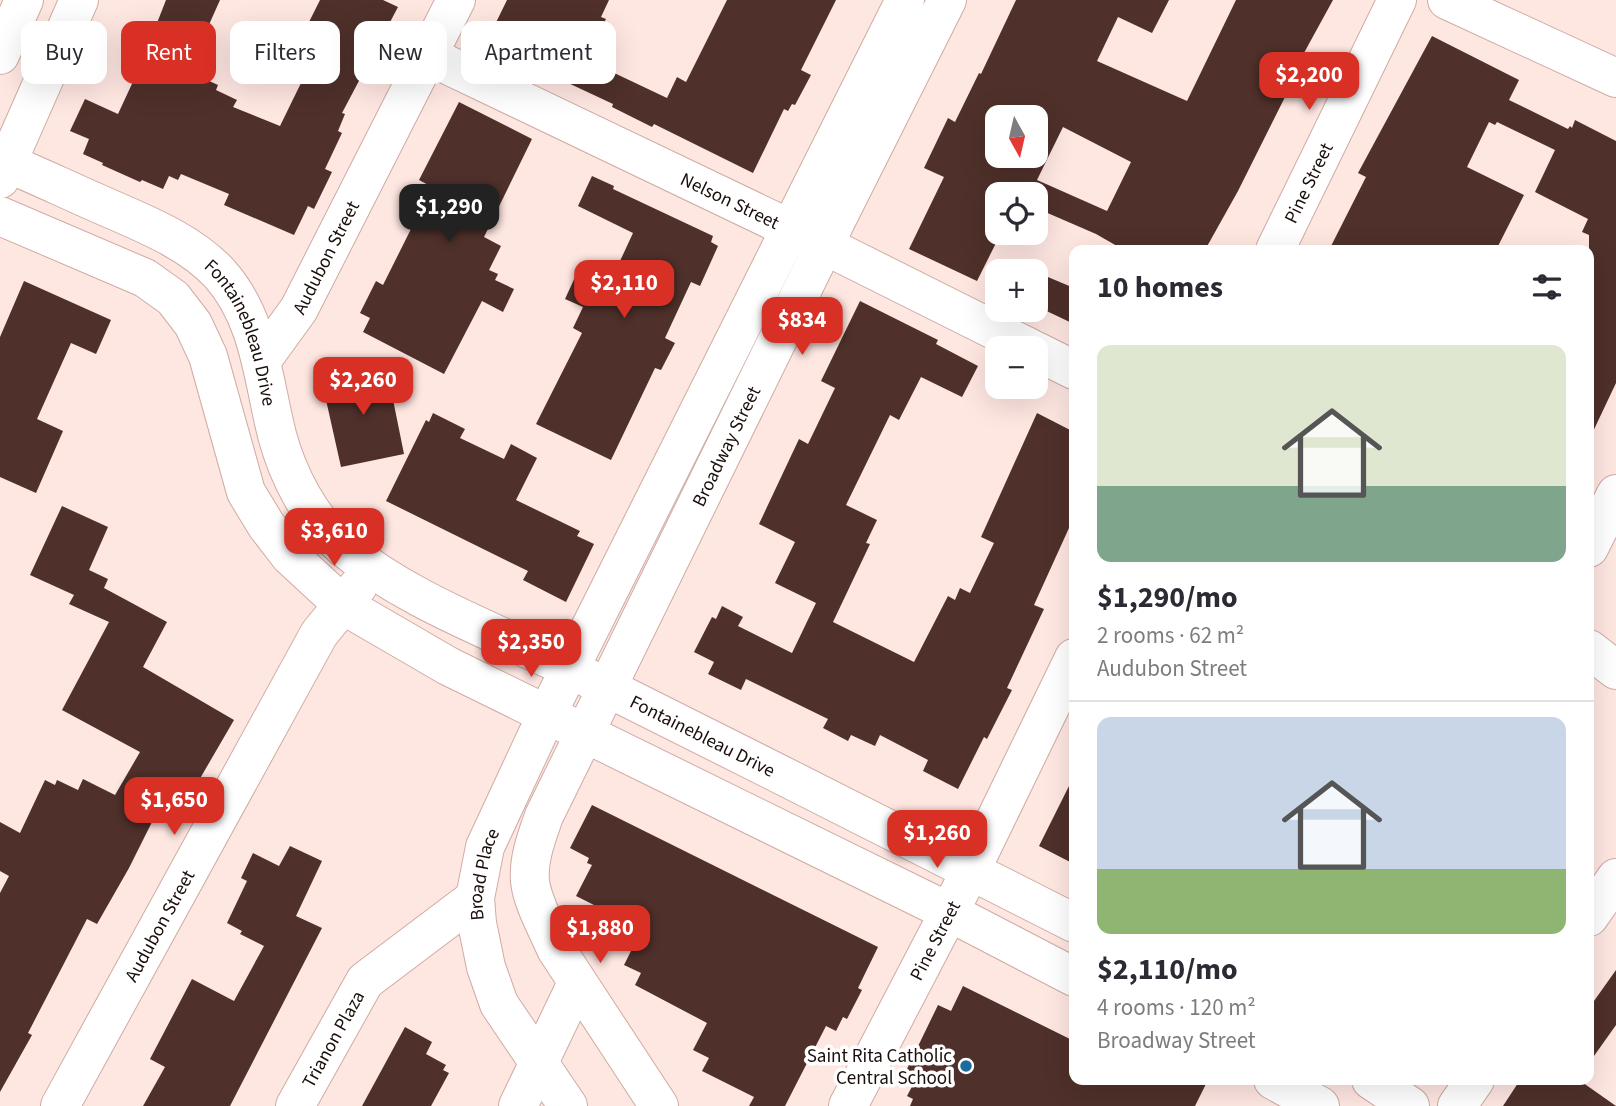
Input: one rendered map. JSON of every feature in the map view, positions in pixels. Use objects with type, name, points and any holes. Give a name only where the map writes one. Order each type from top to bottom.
[{"type":"street","points":[[0,55],[24,0]]},
{"type":"street","points":[[2,167],[79,0]]},
{"type":"street","name":"Audubon Street","points":[[446,21],[456,0]]},
{"type":"street","name":"Broadway Street","points":[[544,816],[606,688],[808,237],[905,0]]},
{"type":"street","name":"Broadway Street","points":[[546,716],[569,669],[808,237],[947,0]]},
{"type":"street","name":"Pine Street","points":[[1277,245],[1397,0]]},
{"type":"street","points":[[1447,0],[1616,78]]},
{"type":"street","name":"Nelson Street","points":[[447,65],[808,237],[1006,336]]},
{"type":"street","name":"Audubon Street","points":[[261,360],[299,309],[415,84]]},
{"type":"street","name":"Fontainebleau Drive","points":[[2,167],[122,215],[203,257],[233,291],[248,318],[261,360],[278,437],[295,483],[312,512],[339,544],[371,569],[420,598],[569,669],[1069,920]]},
{"type":"street","name":"Fontainebleau Drive","points":[[0,216],[145,278],[173,298],[193,324],[208,356],[246,492],[266,525],[290,556],[343,605],[448,666],[546,716],[948,912],[1069,975]]},
{"type":"street","points":[[1048,357],[1069,368]]},
{"type":"street","points":[[1594,538],[1616,494]]},
{"type":"street","name":"Audubon Street","points":[[60,1106],[319,635],[371,569]]},
{"type":"street","points":[[1594,653],[1616,670]]},
{"type":"street","name":"Pine Street","points":[[848,1106],[971,870],[1069,668]]},
{"type":"street","name":"Broad Place","points":[[546,716],[485,847],[475,898],[486,967],[499,1004],[568,1106]]},
{"type":"street","name":"Broad Place","points":[[544,816],[533,849],[530,881],[543,921],[577,983],[659,1106]]},
{"type":"street","points":[[1594,909],[1616,878]]},
{"type":"street","name":"Trianon Plaza","points":[[295,1106],[365,981],[475,898]]},
{"type":"street","points":[[518,1106],[577,983]]},
{"type":"street","points":[[1284,1085],[1314,1098]]},
{"type":"street","points":[[1378,1085],[1410,1106]]},
{"type":"street","points":[[1457,1106],[1472,1085]]},
{"type":"building","points":[[166,0],[220,0],[211,21],[158,21]]},
{"type":"building","points":[[320,0],[383,0],[398,7],[391,21],[354,21],[354,84],[357,84],[342,113],[345,114],[338,131],[342,133],[325,169],[332,172],[314,209],[308,206],[294,235],[224,205],[229,194],[181,174],[178,180],[169,176],[163,189],[142,180],[140,182],[83,154],[89,139],[70,131],[85,99],[118,114],[132,84],[216,84],[218,85],[216,90],[237,100],[233,107],[280,126],[301,84],[340,84],[340,21],[310,21]]},
{"type":"building","points":[[507,0],[609,0],[601,17],[606,19],[605,21],[497,21]]},
{"type":"building","points":[[727,0],[836,0],[801,70],[811,75],[795,105],[792,104],[788,111],[784,109],[753,173],[654,124],[652,127],[612,107],[613,104],[570,84],[616,84],[616,74],[667,98],[677,77],[686,82]]},
{"type":"building","points":[[1016,0],[1169,0],[1152,33],[1118,17],[1097,61],[1187,101],[1236,0],[1333,0],[1299,62],[1302,63],[1238,191],[1208,245],[1115,245],[1048,213],[1048,185],[1107,211],[1131,162],[1063,127],[1048,158],[1048,105],[985,105],[985,168],[1043,168],[1037,180],[1042,182],[985,182],[985,245],[995,245],[988,259],[985,259],[977,281],[909,249],[944,177],[924,168],[948,118],[955,122]]},
{"type":"building","points":[[1432,36],[1519,80],[1509,100],[1568,129],[1570,126],[1572,128],[1575,120],[1616,141],[1616,383],[1594,429],[1594,245],[1589,245],[1589,235],[1582,232],[1588,219],[1535,192],[1555,150],[1497,122],[1495,125],[1489,122],[1467,167],[1524,195],[1499,245],[1332,245],[1366,177],[1358,173]]},
{"type":"building","points":[[459,102],[532,139],[484,237],[501,246],[489,270],[498,274],[495,280],[514,289],[503,312],[482,301],[444,374],[363,332],[370,318],[360,313],[376,281],[383,285],[432,187],[419,180]]},
{"type":"building","points":[[592,176],[614,186],[613,189],[713,236],[711,242],[718,246],[700,286],[691,282],[665,338],[675,343],[661,370],[655,368],[611,460],[536,424],[582,333],[573,328],[583,307],[565,299],[577,273],[608,287],[633,233],[578,206]]},
{"type":"building","points":[[1048,277],[1069,286],[1069,322],[1048,312]]},
{"type":"building","points":[[24,281],[111,320],[96,354],[71,343],[37,419],[63,431],[36,493],[0,477],[0,337]]},
{"type":"building","points":[[860,301],[938,340],[936,344],[978,366],[962,397],[921,377],[899,420],[890,415],[846,505],[877,520],[866,543],[870,544],[833,622],[914,662],[948,596],[955,600],[960,588],[970,593],[994,543],[981,537],[1037,413],[1069,429],[1069,528],[1034,605],[1044,609],[1007,688],[1012,690],[958,789],[923,771],[928,760],[880,735],[875,746],[851,735],[848,741],[823,728],[828,719],[746,679],[741,690],[708,674],[714,662],[694,652],[712,617],[716,619],[722,606],[743,617],[738,626],[792,653],[816,603],[775,583],[795,542],[759,524],[799,439],[808,444],[835,388],[821,381]]},
{"type":"building","points":[[386,365],[404,454],[341,467],[322,382]]},
{"type":"building","points":[[433,413],[465,429],[460,438],[504,459],[511,444],[537,458],[516,500],[580,531],[577,536],[594,544],[566,602],[523,580],[528,571],[386,501],[426,420],[429,422]]},
{"type":"building","points":[[62,506],[108,527],[89,570],[108,579],[104,588],[167,622],[143,667],[234,720],[191,794],[186,797],[168,790],[97,924],[87,919],[28,1033],[32,1035],[0,1092],[0,893],[9,876],[0,871],[0,822],[20,833],[45,780],[55,785],[57,780],[78,790],[83,779],[115,795],[140,752],[62,710],[109,622],[69,604],[74,595],[30,575]]},
{"type":"building","points":[[1069,786],[1069,861],[1039,846]]},
{"type":"building","points":[[592,805],[878,947],[858,988],[862,990],[847,1019],[843,1017],[836,1031],[826,1026],[785,1106],[749,1106],[754,1097],[702,1071],[709,1058],[693,1050],[707,1023],[635,985],[641,973],[624,965],[635,943],[603,928],[610,913],[576,896],[592,865],[587,863],[589,858],[570,848]]},
{"type":"building","points":[[290,846],[322,861],[296,916],[322,928],[230,1106],[143,1106],[165,1067],[150,1059],[192,979],[234,1001],[264,946],[240,934],[242,931],[227,923],[247,881],[241,878],[253,853],[279,866]]},
{"type":"building","points":[[1616,970],[1616,1025],[1594,1056],[1594,1001]]},
{"type":"building","points":[[963,986],[1069,1039],[1069,1085],[1206,1085],[1195,1106],[910,1106],[913,1099],[907,1096],[917,1077],[906,1071],[938,1005],[951,1011]]},
{"type":"building","points":[[405,1027],[432,1042],[426,1054],[446,1065],[443,1070],[449,1073],[431,1106],[362,1106]]},
{"type":"building","points":[[1517,1085],[1586,1085],[1616,1106],[1503,1106]]},
{"type":"place","name":"Saint Rita Catholic Central School","points":[[966,1066]]}]
